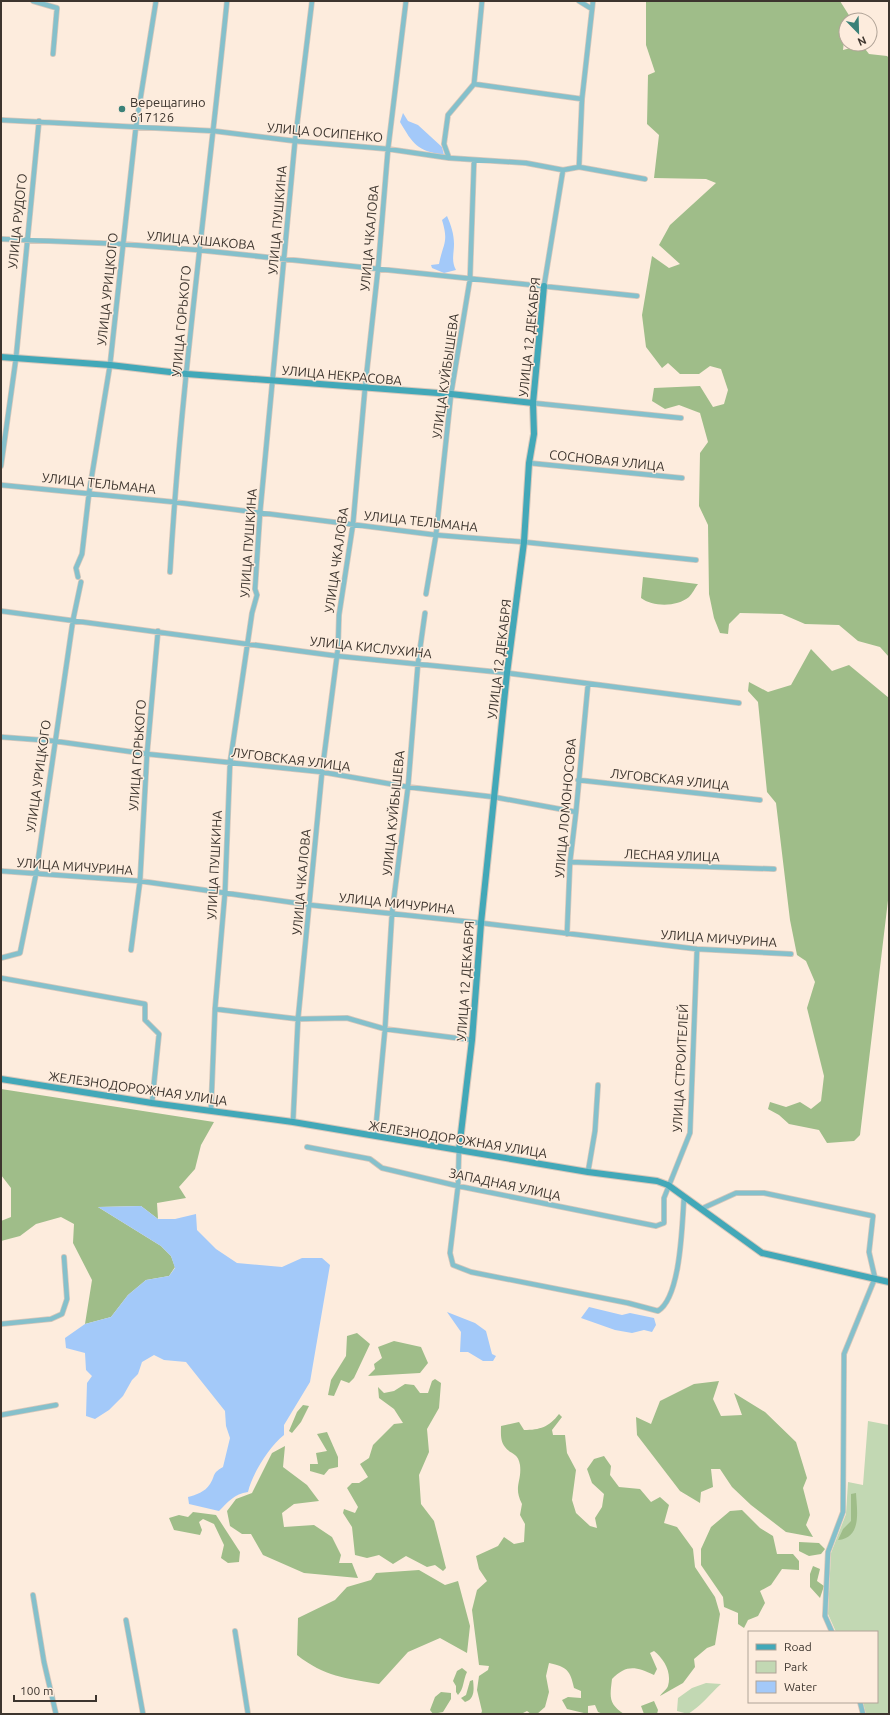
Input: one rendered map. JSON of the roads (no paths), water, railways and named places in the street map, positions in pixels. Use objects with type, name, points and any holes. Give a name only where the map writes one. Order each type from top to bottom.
[{"type":"street","points":[[33,1],[57,8],[53,54]]},
{"type":"street","name":"УЛИЦА УРИЦКОГО","points":[[1,958],[20,953],[36,874],[54,741],[80,579],[76,568],[82,554],[89,493],[110,365],[136,126],[156,1]]},
{"type":"street","name":"УЛИЦА ГОРЬКОГО","points":[[170,572],[174,502],[198,250],[214,131],[227,1]]},
{"type":"street","name":"УЛИЦА ПУШКИНА","points":[[211,1110],[215,1010],[225,892],[230,763],[249,644],[252,613],[257,595],[255,589],[260,513],[295,141],[312,1]]},
{"type":"street","name":"УЛИЦА ЧКАЛОВА","points":[[293,1122],[298,1019],[322,772],[337,656],[339,615],[353,524],[365,388],[378,269],[388,148],[406,1]]},
{"type":"street","points":[[449,158],[444,144],[448,115],[474,84],[482,1]]},
{"type":"street","points":[[579,1],[592,8]]},
{"type":"street","points":[[579,167],[582,99],[593,1]]},
{"type":"street","points":[[474,84],[582,99]]},
{"type":"street","name":"УЛИЦА ОСИПЕНКО","points":[[1,120],[214,131],[295,141],[388,148],[474,161],[487,160],[526,163],[563,170],[579,167],[645,179]]},
{"type":"street","name":"УЛИЦА РУДОГО","points":[[1,466],[16,358],[38,121]]},
{"type":"street","name":"УЛИЦА КУЙБЫШЕВА","points":[[426,594],[436,535],[451,394],[470,279],[474,161]]},
{"type":"street","name":"УЛИЦА 12 ДЕКАБРЯ","points":[[459,1150],[472,1040],[480,923],[507,673],[524,542],[529,463],[534,434],[533,403],[544,286],[563,170]]},
{"type":"street","name":"УЛИЦА УШАКОВА","points":[[1,239],[122,244],[198,250],[637,296]]},
{"type":"street","name":"УЛИЦА НЕКРАСОВА","points":[[1,357],[110,365],[187,374],[451,394],[681,418]]},
{"type":"street","name":"СОСНОВАЯ УЛИЦА","points":[[529,463],[682,478]]},
{"type":"street","name":"УЛИЦА ТЕЛЬМАНА","points":[[1,485],[174,502],[436,535],[524,542],[696,560]]},
{"type":"street","name":"УЛИЦА КИСЛУХИНА","points":[[1,612],[158,631],[337,656],[507,673],[739,703]]},
{"type":"street","name":"УЛИЦА КУЙБЫШЕВА","points":[[375,1136],[385,1029],[392,913],[408,787],[418,663],[425,613]]},
{"type":"street","name":"УЛИЦА ГОРЬКОГО","points":[[132,950],[140,881],[147,754],[158,631]]},
{"type":"street","name":"УЛИЦА ЛОМОНОСОВА","points":[[567,934],[570,862],[588,684]]},
{"type":"street","name":"ЛУГОВСКАЯ УЛИЦА","points":[[1,737],[54,741],[147,754],[322,772],[408,787],[494,797],[576,812]]},
{"type":"street","name":"ЛУГОВСКАЯ УЛИЦА","points":[[578,780],[760,800]]},
{"type":"street","name":"ЛЕСНАЯ УЛИЦА","points":[[570,862],[774,870]]},
{"type":"street","name":"УЛИЦА МИЧУРИНА","points":[[1,871],[140,881],[310,905],[392,913],[567,934],[697,948],[791,954]]},
{"type":"street","name":"УЛИЦА СТРОИТЕЛЕЙ","points":[[668,1185],[690,1133],[697,948]]},
{"type":"street","points":[[1,978],[145,1004],[145,1020],[159,1034],[152,1103]]},
{"type":"street","points":[[215,1010],[298,1019],[347,1018],[385,1029],[472,1040]]},
{"type":"street","name":"ЖЕЛЕЗНОДОРОЖНАЯ УЛИЦА","points":[[1,1079],[152,1103],[293,1122],[588,1172],[657,1181],[668,1185],[762,1254],[889,1282]]},
{"type":"street","points":[[588,1172],[596,1131],[598,1084]]},
{"type":"street","name":"ЗАПАДНАЯ УЛИЦА","points":[[307,1147],[370,1159],[382,1168],[458,1186],[656,1226],[664,1223],[664,1198],[668,1185]]},
{"type":"street","points":[[459,1150],[458,1186],[450,1253],[453,1265],[471,1272],[628,1303],[658,1311],[665,1307],[674,1285],[680,1251],[684,1198]]},
{"type":"street","points":[[701,1209],[736,1193],[764,1193],[873,1216],[869,1252],[875,1278],[844,1354],[843,1512],[828,1552],[825,1616],[832,1631]]},
{"type":"street","points":[[1,1324],[51,1319],[62,1314],[67,1299],[64,1257]]},
{"type":"street","points":[[1,1415],[56,1405]]},
{"type":"street","points":[[33,1595],[44,1662],[56,1714]]},
{"type":"street","points":[[126,1620],[143,1714]]},
{"type":"street","points":[[235,1631],[248,1714]]},
{"type":"street","points":[[860,1703],[863,1714]]},
{"type":"water","points":[[403,113],[408,121],[418,125],[442,147],[444,155],[422,149],[413,141],[400,122]]},
{"type":"water","points":[[447,216],[453,237],[453,260],[456,270],[444,273],[432,268],[431,265],[439,264],[445,243],[442,220]]},
{"type":"water","points":[[141,1206],[158,1219],[175,1219],[196,1214],[197,1230],[216,1249],[237,1263],[282,1267],[302,1258],[322,1258],[330,1265],[310,1382],[284,1425],[284,1435],[273,1446],[257,1469],[248,1492],[235,1497],[219,1511],[189,1504],[188,1497],[206,1489],[212,1481],[215,1473],[223,1467],[230,1438],[226,1426],[225,1411],[186,1362],[164,1360],[154,1355],[142,1362],[138,1374],[132,1380],[123,1396],[109,1410],[95,1419],[86,1416],[87,1383],[92,1376],[86,1370],[85,1353],[66,1348],[65,1338],[85,1324],[111,1317],[128,1295],[146,1280],[169,1276],[175,1268],[171,1256],[161,1246],[98,1207]]},
{"type":"water","points":[[589,1307],[622,1315],[630,1313],[654,1318],[656,1325],[652,1332],[644,1330],[632,1333],[615,1330],[581,1318]]},
{"type":"water","points":[[447,1312],[475,1323],[486,1331],[492,1354],[496,1356],[493,1361],[483,1361],[468,1352],[460,1352],[461,1332]]},
{"type":"place","name":"Верещагино 617126","points":[[122,109]]}]
